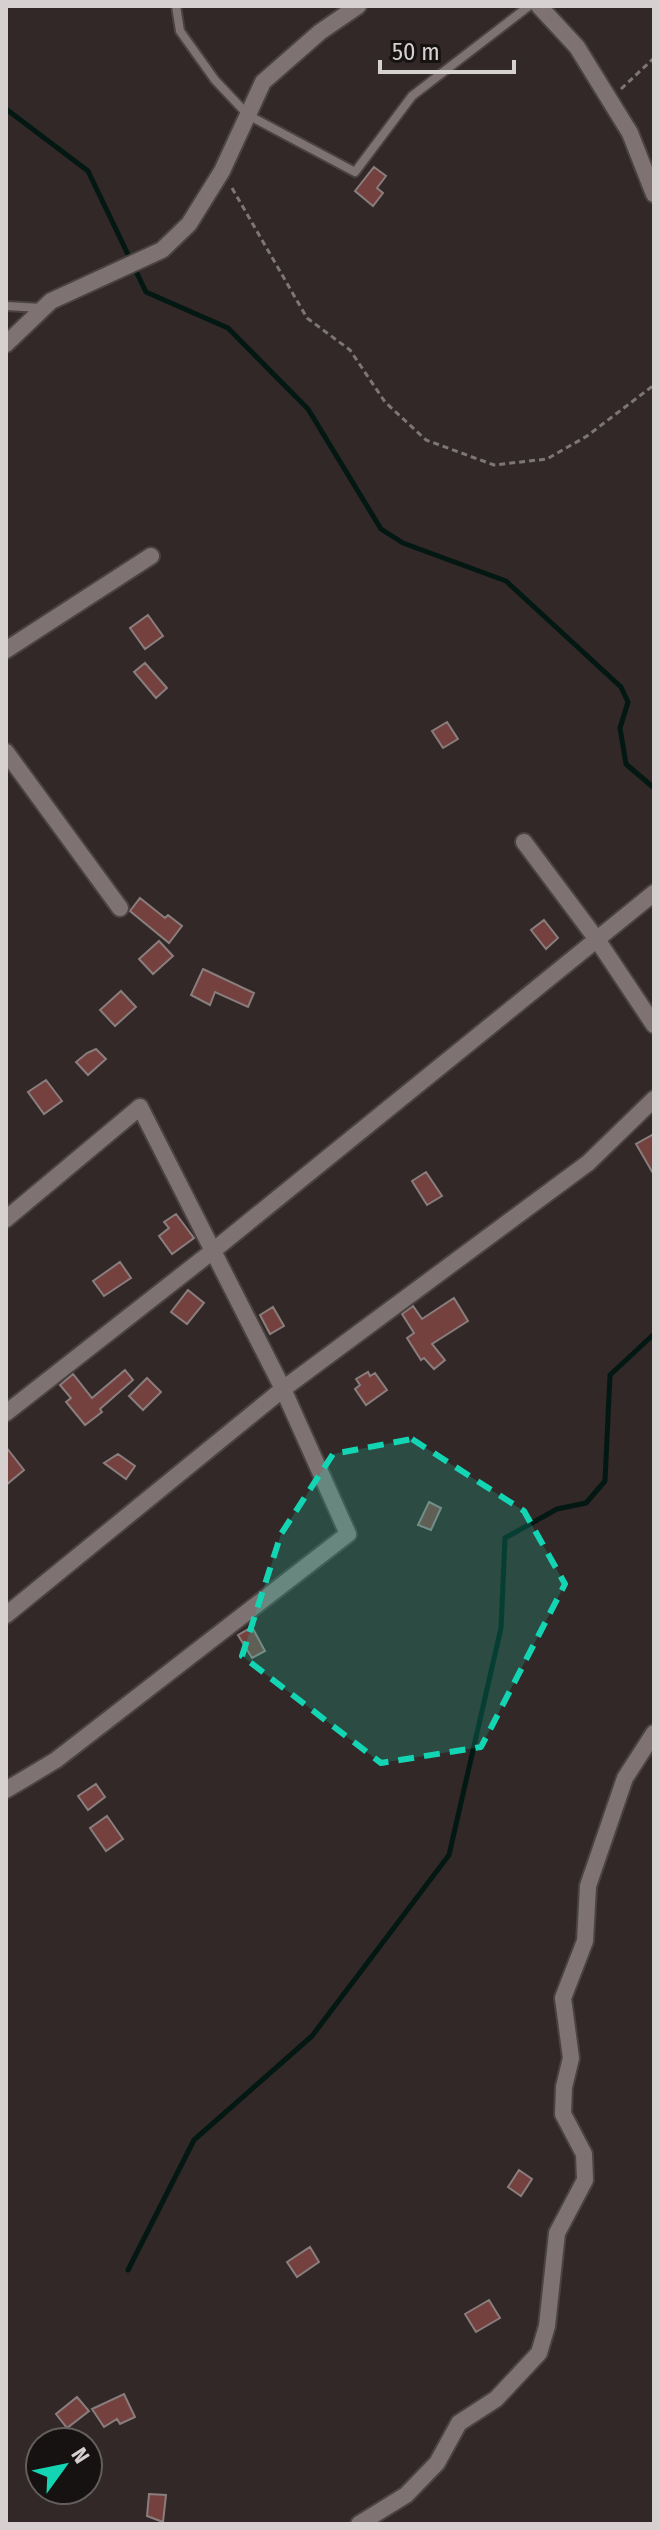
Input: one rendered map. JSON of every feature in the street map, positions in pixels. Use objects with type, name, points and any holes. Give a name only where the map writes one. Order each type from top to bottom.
[{"type":"street","points":[[6,344],[51,301],[162,250],[189,224],[222,171],[263,82],[320,32],[358,6]]},
{"type":"street","points":[[539,6],[577,47],[630,133],[654,194]]},
{"type":"street","points":[[6,650],[151,556]]},
{"type":"street","points":[[6,752],[120,908]]},
{"type":"street","points":[[524,842],[598,941],[654,1025]]},
{"type":"street","points":[[6,1413],[214,1250],[654,893]]},
{"type":"street","points":[[6,1615],[283,1389],[588,1163],[654,1099]]},
{"type":"street","points":[[6,1219],[140,1107],[283,1389],[348,1534],[56,1760],[6,1790]]},
{"type":"street","points":[[359,2524],[406,2495],[437,2463],[459,2423],[496,2399],[539,2353],[547,2326],[557,2233],[585,2180],[584,2154],[563,2114],[564,2087],[571,2058],[563,1998],[585,1941],[588,1886],[625,1778],[654,1733]]},
{"type":"lane","points":[[176,6],[180,31],[215,80],[248,115],[355,172],[412,96],[529,6]]},
{"type":"lane","points":[[6,306],[44,308]]},
{"type":"path","points":[[609,99],[654,58]]},
{"type":"path","points":[[222,171],[307,318],[350,350],[385,402],[426,440],[494,465],[547,459],[587,436],[654,385]]},
{"type":"highlighted area","points":[[412,1439],[524,1511],[565,1584],[481,1747],[381,1763],[242,1656],[281,1534],[333,1454]]},
{"type":"building","points":[[374,167],[386,176],[377,188],[383,193],[373,206],[355,191]]},
{"type":"building","points":[[148,615],[163,636],[145,649],[130,628]]},
{"type":"building","points":[[145,663],[167,688],[156,698],[134,672]]},
{"type":"building","points":[[447,722],[458,739],[443,748],[432,731]]},
{"type":"building","points":[[140,898],[165,918],[168,915],[182,926],[169,943],[130,911]]},
{"type":"building","points":[[544,920],[558,938],[546,949],[531,930]]},
{"type":"building","points":[[159,941],[173,956],[153,974],[139,959]]},
{"type":"building","points":[[203,969],[254,993],[248,1007],[215,992],[210,1005],[191,995]]},
{"type":"building","points":[[121,991],[136,1007],[115,1026],[100,1010]]},
{"type":"building","points":[[96,1049],[106,1059],[88,1075],[76,1062]]},
{"type":"building","points":[[46,1080],[62,1101],[44,1114],[28,1092]]},
{"type":"building","points":[[654,1134],[654,1175],[636,1144]]},
{"type":"building","points":[[426,1172],[442,1196],[427,1205],[412,1181]]},
{"type":"building","points":[[176,1214],[194,1238],[172,1254],[159,1236],[169,1228],[164,1222]]},
{"type":"building","points":[[120,1262],[131,1278],[104,1296],[93,1281]]},
{"type":"building","points":[[188,1290],[204,1303],[187,1324],[171,1312]]},
{"type":"building","points":[[454,1298],[468,1321],[432,1344],[445,1360],[434,1369],[424,1358],[421,1360],[407,1338],[414,1333],[402,1314],[413,1306],[422,1319]]},
{"type":"building","points":[[273,1307],[284,1326],[270,1334],[260,1315]]},
{"type":"building","points":[[125,1370],[133,1380],[85,1425],[66,1402],[71,1398],[60,1385],[73,1374],[92,1398]]},
{"type":"building","points":[[368,1372],[370,1376],[375,1373],[387,1390],[366,1405],[355,1389],[360,1385],[356,1379]]},
{"type":"building","points":[[147,1378],[161,1392],[143,1410],[129,1396]]},
{"type":"building","points":[[6,1447],[24,1470],[6,1485]]},
{"type":"building","points":[[118,1454],[135,1466],[126,1479],[104,1463]]},
{"type":"building","points":[[429,1502],[441,1508],[431,1530],[418,1525]]},
{"type":"building","points":[[252,1627],[265,1651],[252,1658],[238,1635]]},
{"type":"building","points":[[96,1784],[105,1797],[88,1810],[78,1796]]},
{"type":"building","points":[[107,1816],[123,1839],[106,1851],[90,1828]]},
{"type":"building","points":[[519,2170],[532,2179],[521,2196],[508,2187]]},
{"type":"building","points":[[310,2247],[319,2262],[297,2277],[287,2262]]},
{"type":"building","points":[[489,2300],[500,2318],[476,2332],[465,2314]]},
{"type":"building","points":[[124,2394],[135,2417],[120,2424],[117,2419],[104,2427],[92,2409]]},
{"type":"building","points":[[77,2397],[89,2411],[70,2426],[65,2426],[56,2414]]},
{"type":"building","points":[[149,2494],[166,2495],[163,2522],[147,2516]]},
{"type":"waterway","points":[[6,109],[88,171],[146,292],[228,328],[308,409],[381,529],[403,543],[506,581],[621,687],[628,702],[620,728],[626,764],[654,788]]},
{"type":"waterway","points":[[128,2270],[194,2140],[312,2036],[449,1855],[501,1628],[505,1538],[557,1509],[586,1503],[605,1481],[610,1375],[654,1334]]}]
